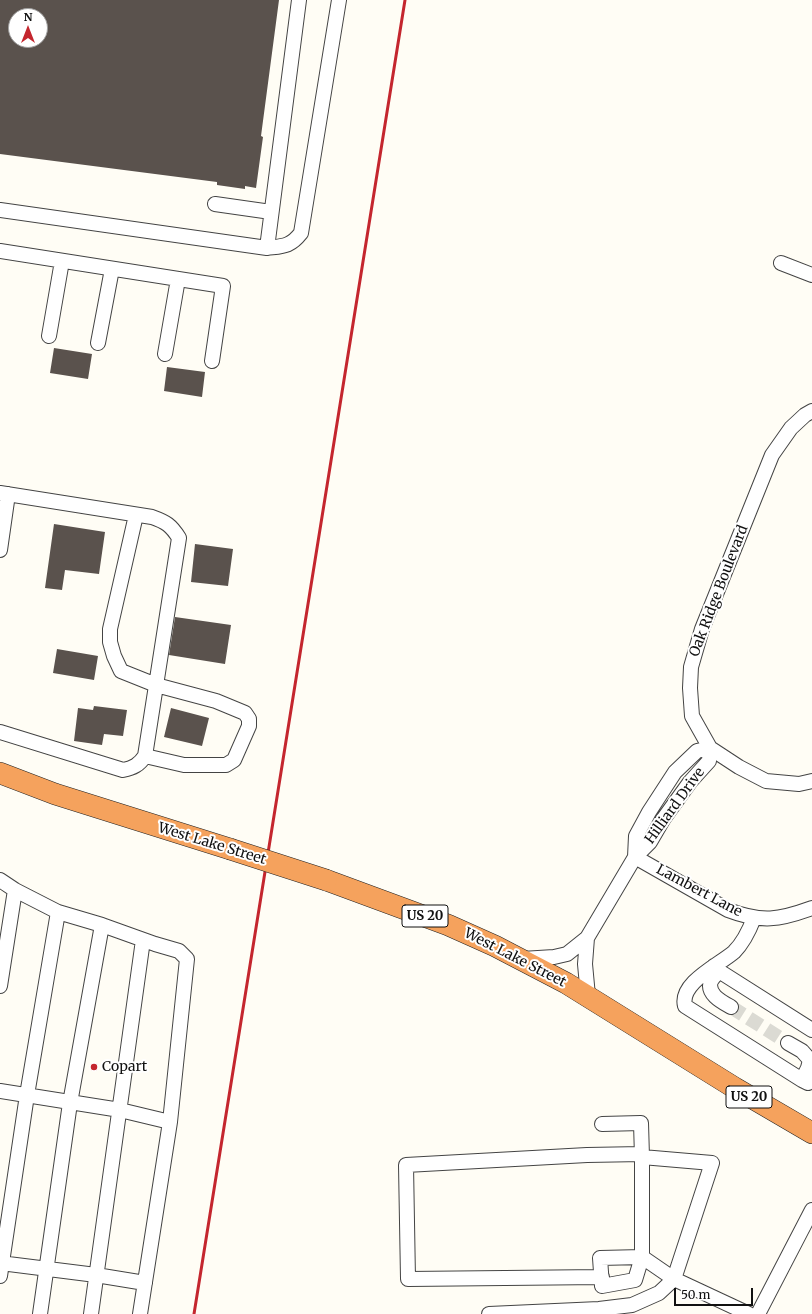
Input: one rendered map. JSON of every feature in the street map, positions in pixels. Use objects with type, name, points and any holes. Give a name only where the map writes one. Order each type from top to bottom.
[{"type":"highway","name":"West Lake Street","points":[[0,773],[55,794],[326,880],[448,924],[566,983],[735,1088],[812,1133]]},
{"type":"highway","name":"West Lake Street","points":[[0,786],[55,794]]},
{"type":"street","points":[[267,248],[299,0]]},
{"type":"street","points":[[0,210],[267,248],[286,246],[294,241],[301,233],[339,0]]},
{"type":"street","points":[[215,204],[271,212]]},
{"type":"street","points":[[0,251],[223,286],[212,361]]},
{"type":"street","points":[[49,336],[62,261]]},
{"type":"street","points":[[781,264],[812,275]]},
{"type":"street","points":[[98,343],[112,269]]},
{"type":"street","points":[[165,354],[178,279]]},
{"type":"street","name":"Oak Ridge Boulevard","points":[[812,411],[805,415],[791,428],[772,455],[702,628],[691,667],[690,688],[692,716],[710,748],[739,767],[766,781],[799,784],[812,781]]},
{"type":"street","points":[[0,550],[4,493],[152,517],[165,522],[174,529],[179,538],[145,756],[140,763],[132,768],[123,770],[0,732]]},
{"type":"street","points":[[136,514],[110,628],[110,642],[114,656],[121,670],[156,685],[216,701],[246,713],[249,719],[249,726],[234,760],[226,765],[184,765],[145,756]]},
{"type":"street","name":"Hilliard Drive","points":[[521,960],[554,957],[567,954],[587,938],[635,857],[650,842],[664,818],[686,787],[709,761],[710,748]]},
{"type":"street","name":"Lambert Lane","points":[[635,857],[728,910],[744,916],[775,919],[792,916],[812,908]]},
{"type":"street","points":[[0,880],[58,912],[179,951],[187,958],[170,1122],[140,1314]]},
{"type":"street","points":[[0,986],[16,890]]},
{"type":"street","points":[[58,912],[27,1095],[1,1268],[47,1268],[145,1283]]},
{"type":"street","points":[[754,918],[747,936],[734,952],[717,968],[686,992],[684,999],[685,1006],[807,1080],[810,1060],[802,1051],[788,1042]]},
{"type":"street","points":[[40,1314],[70,1103],[102,925]]},
{"type":"street","name":"Hilliard Drive","points":[[587,938],[585,964],[588,996]]},
{"type":"street","points":[[91,1314],[143,940]]},
{"type":"street","points":[[717,968],[711,981],[710,988],[712,994],[731,1007]]},
{"type":"street","points":[[717,968],[812,1030]]},
{"type":"street","points":[[0,1091],[120,1110],[170,1122]]},
{"type":"street","points":[[602,1124],[641,1123],[642,1155],[642,1257],[635,1280],[602,1286],[600,1258],[642,1257],[674,1279],[749,1314]]},
{"type":"street","points":[[489,1314],[599,1309],[632,1305],[659,1293],[674,1279],[712,1163],[642,1155],[587,1155],[406,1165],[408,1279],[602,1277]]},
{"type":"street","points":[[758,1314],[812,1210]]},
{"type":"building","points":[[0,0],[279,0],[261,136],[263,137],[256,188],[245,186],[245,189],[217,185],[217,182],[0,154]]},
{"type":"building","points":[[54,348],[92,354],[88,379],[50,373]]},
{"type":"building","points":[[167,367],[205,372],[202,397],[164,391]]},
{"type":"building","points":[[54,524],[105,532],[99,574],[65,570],[62,590],[45,588]]},
{"type":"building","points":[[195,544],[233,549],[228,586],[191,582]]},
{"type":"building","points":[[175,617],[231,625],[225,664],[169,655]]},
{"type":"building","points":[[57,649],[98,656],[94,680],[53,673]]},
{"type":"building","points":[[94,706],[127,710],[123,736],[104,734],[102,745],[74,741],[78,708],[93,710]]},
{"type":"building","points":[[171,708],[209,718],[202,746],[164,737]]},
{"type":"tunnel","points":[[731,1007],[788,1043]]},
{"type":"railway","points":[[194,1314],[405,0]]},
{"type":"place","name":"Copart","points":[[94,1067]]}]
